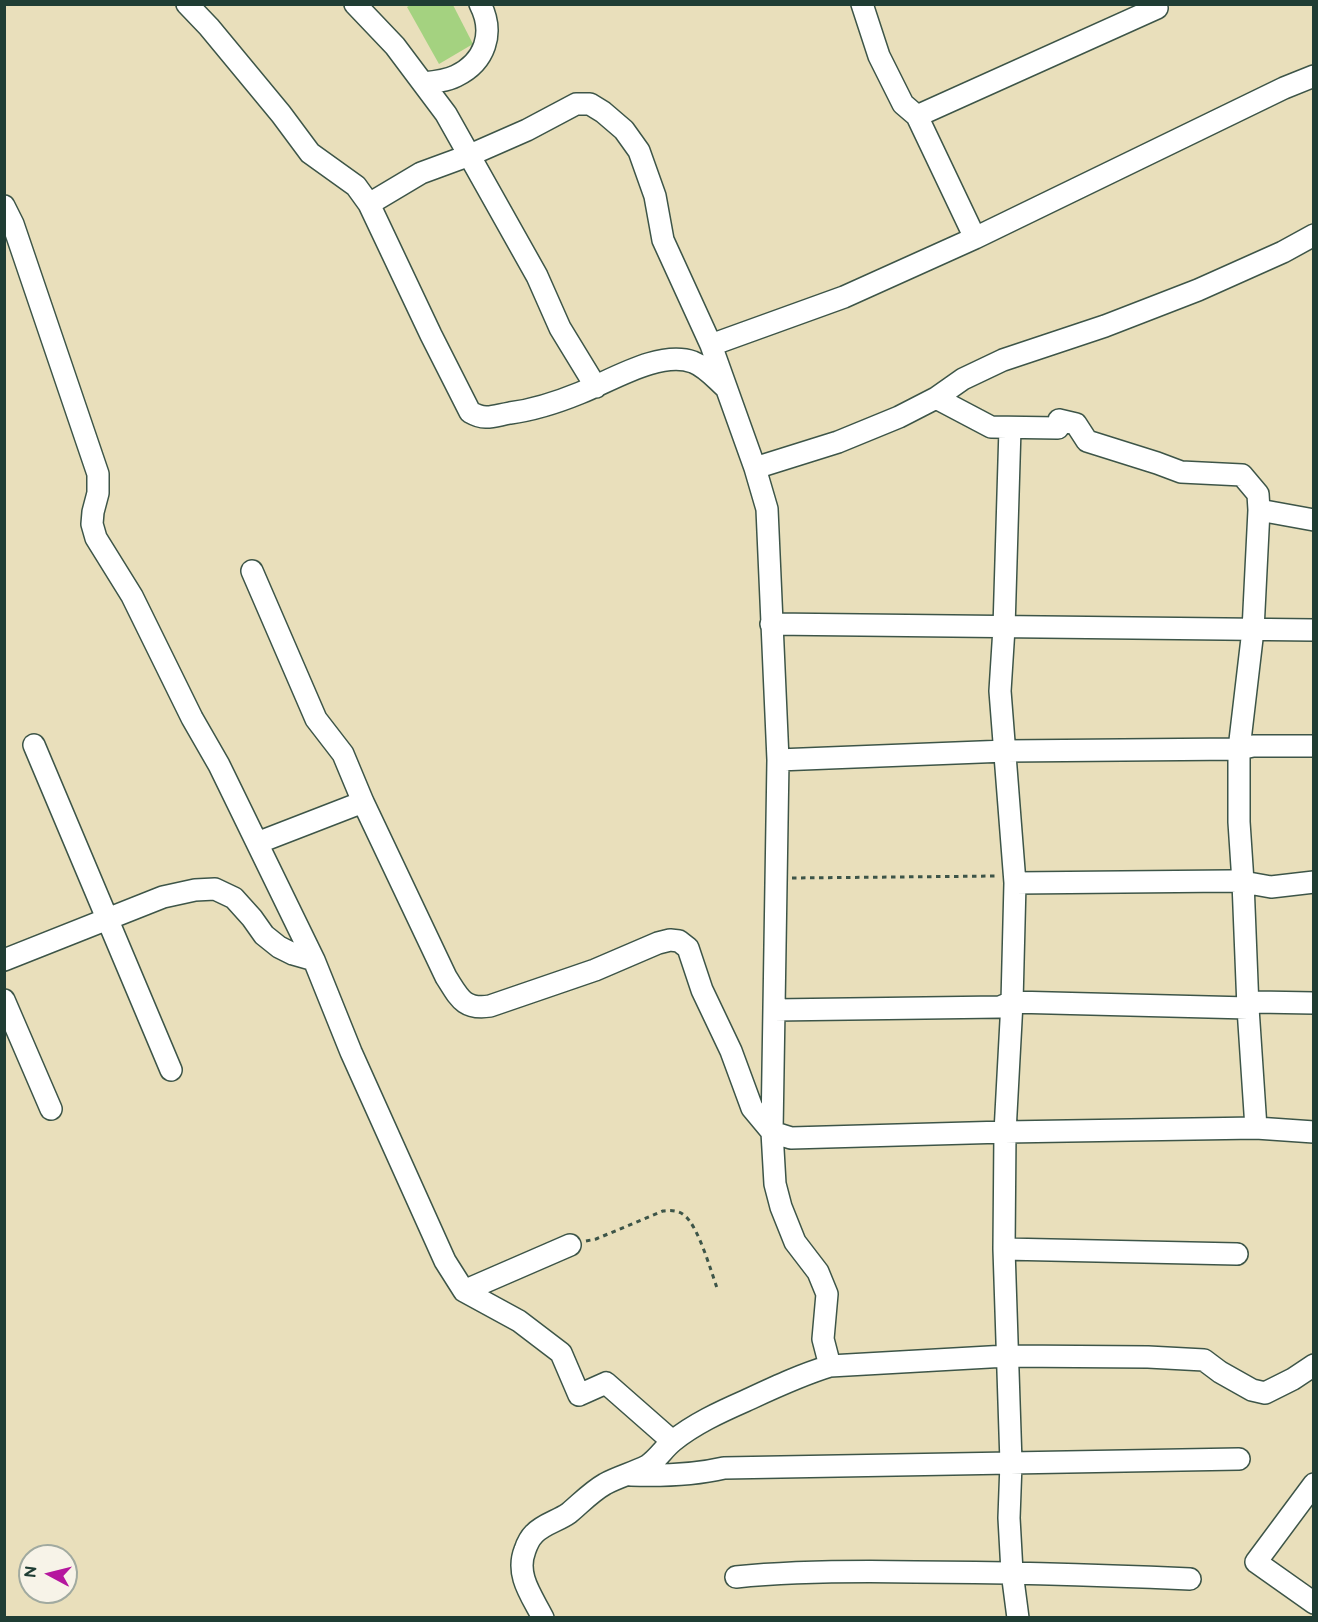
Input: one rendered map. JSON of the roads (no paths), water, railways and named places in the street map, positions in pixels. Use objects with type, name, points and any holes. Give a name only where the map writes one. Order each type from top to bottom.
[{"type":"street","points":[[187,4],[224,44],[310,153],[356,186],[369,204],[470,412],[480,417],[492,418],[522,412],[578,394],[659,361],[692,361],[704,367],[729,392]]},
{"type":"street","points":[[355,4],[394,46],[446,114],[537,276],[560,328],[596,387]]},
{"type":"street","points":[[423,83],[454,77],[471,67],[487,40],[488,28],[485,13],[480,4]]},
{"type":"street","points":[[862,4],[879,56],[903,104],[917,116],[975,238]]},
{"type":"street","points":[[917,116],[1157,8]]},
{"type":"street","points":[[711,345],[844,297],[975,238],[1284,88],[1314,76]]},
{"type":"street","points":[[369,204],[421,173],[527,130],[576,105],[590,104],[603,111],[624,130],[639,151],[654,196],[663,240],[711,345],[755,468],[767,509],[778,760],[772,1132],[775,1184],[781,1207],[795,1242],[818,1272],[827,1294],[823,1339],[830,1366]]},
{"type":"street","points":[[4,206],[13,224],[98,474],[98,493],[92,524],[96,538],[132,596],[192,718],[219,765],[314,960],[378,1114],[445,1261],[464,1291],[519,1320],[561,1353],[579,1395],[606,1383],[672,1442]]},
{"type":"street","points":[[755,468],[838,442],[899,417],[936,398],[963,379],[1003,360],[1095,329],[1198,290],[1283,252],[1314,235]]},
{"type":"street","points":[[936,398],[991,427],[1058,428],[1059,420],[1076,424],[1087,441],[1157,462],[1181,472],[1242,475],[1258,494],[1253,630],[1239,749],[1239,822],[1256,1128]]},
{"type":"street","points":[[1010,428],[1000,691],[1015,880],[1012,1002],[1005,1132],[1004,1250],[1011,1463],[1009,1518],[1012,1572],[1018,1617]]},
{"type":"street","points":[[1259,510],[1314,520]]},
{"type":"street","points":[[252,572],[316,719],[343,754],[363,802],[447,977],[461,1001],[478,1007],[489,1006],[595,970],[658,943],[670,940],[679,941],[688,948],[702,990],[731,1051],[752,1108],[772,1132],[791,1138],[1256,1128],[1314,1132]]},
{"type":"street","points":[[771,624],[1314,630]]},
{"type":"street","points":[[34,744],[171,1070]]},
{"type":"street","points":[[778,760],[1006,751],[1314,746]]},
{"type":"street","points":[[257,843],[363,802]]},
{"type":"street","points":[[1015,880],[1243,882],[1271,887],[1314,882]]},
{"type":"street","points":[[4,960],[163,897],[195,890],[216,889],[234,898],[264,935],[279,947],[314,960]]},
{"type":"street","points":[[4,1000],[51,1109]]},
{"type":"street","points":[[774,1010],[1000,1007],[1012,1002],[1248,1008],[1256,1002],[1314,1004]]},
{"type":"street","points":[[464,1291],[570,1245]]},
{"type":"street","points":[[1004,1250],[1237,1254]]},
{"type":"street","points":[[543,1617],[525,1584],[521,1560],[532,1536],[542,1527],[556,1521],[604,1485],[648,1465],[672,1442],[713,1415],[776,1386],[830,1366],[1007,1356],[1148,1357],[1204,1360],[1252,1390],[1265,1392],[1293,1379],[1314,1365]]},
{"type":"street","points":[[628,1475],[655,1476],[707,1472],[724,1468],[1239,1460]]},
{"type":"street","points":[[1314,1484],[1256,1562],[1314,1603]]},
{"type":"street","points":[[736,1577],[824,1571],[1012,1572],[1190,1578]]}]
